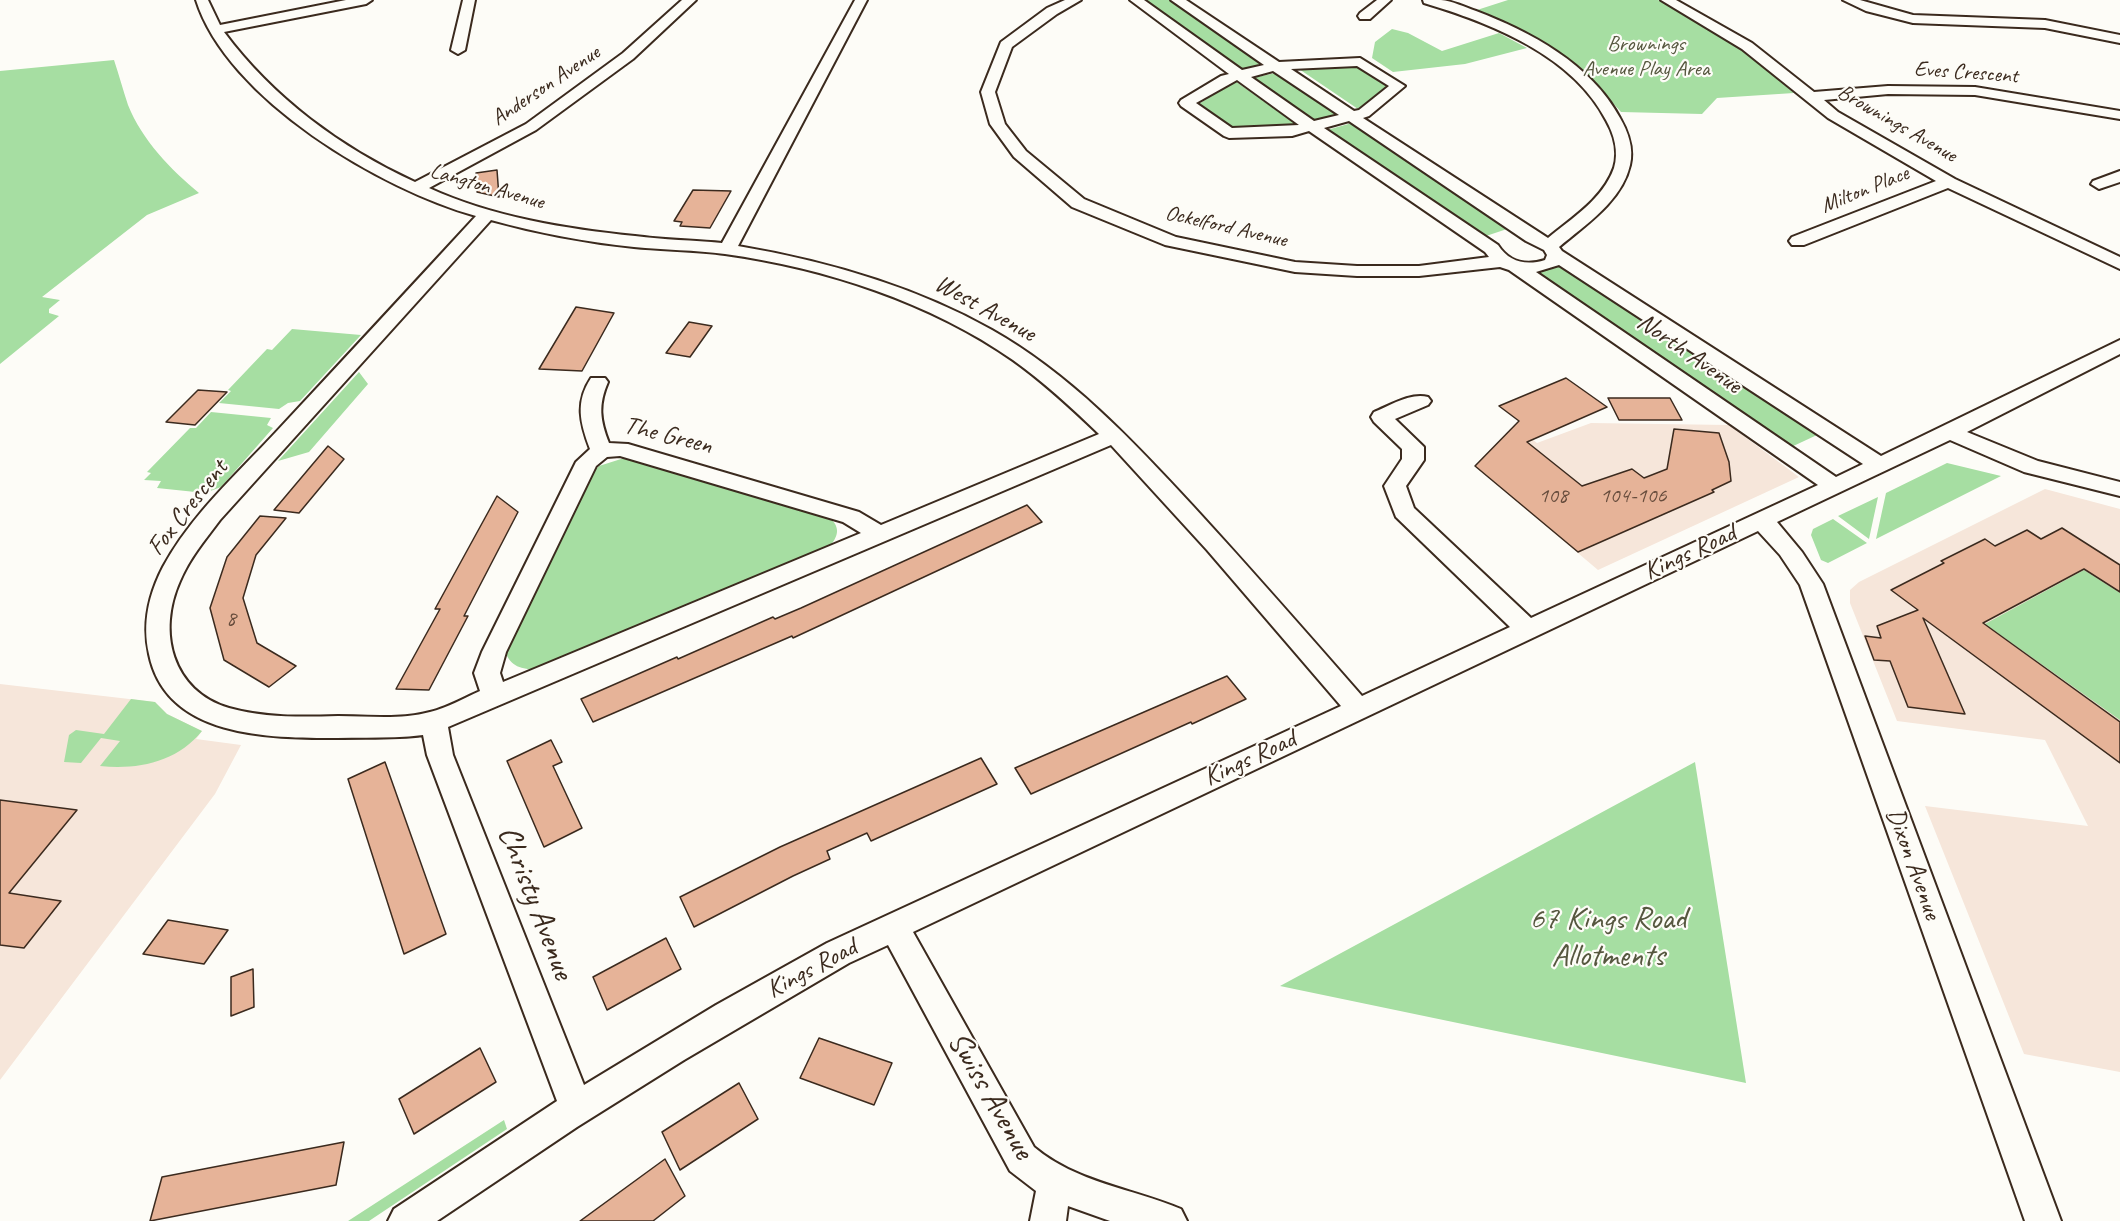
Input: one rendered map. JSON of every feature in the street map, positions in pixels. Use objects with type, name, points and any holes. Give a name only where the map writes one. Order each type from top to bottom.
[{"type":"street","name":"Langton Avenue","points":[[202,0],[204,9],[225,42],[274,98],[354,158],[414,189],[450,204],[568,232],[622,240],[728,249]]},
{"type":"street","points":[[218,29],[366,0]]},
{"type":"street","points":[[458,50],[469,0]]},
{"type":"street","name":"Anderson Avenue","points":[[414,189],[531,126],[628,56],[690,0]]},
{"type":"street","points":[[728,249],[861,0]]},
{"type":"street","name":"Ockelford Avenue","points":[[1075,0],[1052,12],[1006,45],[988,92],[998,124],[1020,154],[1078,203],[1171,241],[1295,267],[1357,271],[1419,271],[1504,259]]},
{"type":"street","name":"North Avenue","points":[[1136,0],[1313,128],[1834,486]]},
{"type":"street","name":"North Avenue","points":[[1177,0],[1532,237],[1880,465]]},
{"type":"street","points":[[1365,16],[1385,0]]},
{"type":"street","points":[[1429,0],[1485,20],[1528,42],[1570,68],[1600,98],[1615,121],[1624,144],[1621,169],[1606,195],[1553,250],[1554,260],[1545,266],[1504,259]]},
{"type":"street","name":"Brownings Avenue","points":[[1667,0],[1747,46],[1833,115],[1949,182],[2120,264]]},
{"type":"street","points":[[1849,0],[1889,14],[1922,21],[2048,25],[2120,39]]},
{"type":"street","points":[[1360,62],[1398,86],[1364,113],[1353,118],[1292,131],[1229,133],[1186,103],[1238,75],[1275,66],[1360,62]]},
{"type":"street","name":"Eves Crescent","points":[[1809,97],[1888,90],[1975,91],[2120,115]]},
{"type":"street","points":[[2099,184],[2120,176]]},
{"type":"street","name":"Milton Place","points":[[1798,241],[1949,182]]},
{"type":"street","name":"Fox Crescent","points":[[434,722],[399,726],[282,727],[263,726],[212,713],[186,698],[174,684],[165,670],[160,654],[156,626],[164,590],[196,534],[487,214]]},
{"type":"street","name":"North Avenue","points":[[1504,259],[1493,244],[1500,238],[1517,235],[1532,237]]},
{"type":"street","name":"West Avenue","points":[[728,249],[845,277],[905,296],[951,315],[1002,344],[1029,364],[1113,436],[1200,528],[1358,708]]},
{"type":"street","name":"Kings Road","points":[[406,1221],[576,1107],[773,989],[838,953],[1950,432],[2120,346]]},
{"type":"street","points":[[598,382],[588,408],[589,419],[601,451]]},
{"type":"street","points":[[1421,401],[1381,417],[1413,447],[1413,460],[1395,486],[1404,512],[1527,629]]},
{"type":"street","points":[[1950,432],[2031,467],[2120,489]]},
{"type":"street","points":[[434,722],[1113,436]]},
{"type":"street","name":"The Green","points":[[495,698],[487,673],[494,652],[587,462],[601,451],[621,449],[851,517],[864,523],[880,536]]},
{"type":"street","name":"Dixon Avenue","points":[[1760,520],[1778,535],[1793,553],[1811,584],[2043,1221]]},
{"type":"street","name":"Christy Avenue","points":[[434,722],[440,755],[576,1107]]},
{"type":"street","name":"Swiss Avenue","points":[[894,927],[1023,1159],[1034,1172],[1055,1184],[1168,1221]]},
{"type":"street","points":[[1048,1221],[1055,1184]]},
{"type":"shaded area","points":[[1591,423],[1729,425],[1799,477],[1598,570],[1475,466],[1516,426],[1537,443]]},
{"type":"shaded area","points":[[2045,489],[2120,509],[2120,1072],[2024,1054],[1925,806],[2088,826],[2045,740],[1897,721],[1850,603],[1850,590],[1859,582]]},
{"type":"shaded area","points":[[0,684],[155,702],[167,714],[202,731],[196,739],[241,745],[215,794],[0,1080]]},
{"type":"green space","points":[[1142,0],[1169,0],[1262,64],[1240,69]]},
{"type":"green space","name":"Brownings Avenue Play Area","points":[[1508,0],[1658,0],[1739,47],[1794,93],[1717,98],[1702,114],[1621,112],[1580,67],[1477,10]]},
{"type":"green space","points":[[1392,29],[1408,33],[1442,51],[1499,33],[1527,48],[1465,64],[1393,72],[1372,58],[1375,42]]},
{"type":"green space","points":[[114,60],[128,105],[141,130],[168,164],[199,193],[147,215],[42,297],[60,300],[49,309],[49,313],[59,316],[0,364],[0,71]]},
{"type":"green space","points":[[1353,64],[1388,87],[1358,109],[1296,67]]},
{"type":"green space","points":[[1275,73],[1337,114],[1314,120],[1253,78]]},
{"type":"green space","points":[[1235,81],[1297,125],[1228,128],[1197,105]]},
{"type":"green space","points":[[1352,123],[1510,228],[1483,237],[1327,130]]},
{"type":"green space","points":[[1561,265],[1817,435],[1789,448],[1535,274]]},
{"type":"green space","points":[[292,329],[361,335],[300,401],[288,403],[279,409],[219,403],[231,391],[228,390],[267,349],[272,350]]},
{"type":"green space","points":[[359,372],[368,384],[309,452],[278,461]]},
{"type":"green space","points":[[211,412],[271,418],[267,425],[273,428],[221,487],[205,493],[157,488],[161,481],[144,480],[151,473],[147,472],[190,428],[196,428]]},
{"type":"green space","points":[[621,459],[634,459],[830,518],[836,525],[836,536],[829,547],[537,670],[513,664],[505,651],[593,472],[599,466]]},
{"type":"green space","points":[[1947,463],[2001,476],[1876,539],[1886,493]]},
{"type":"green space","points":[[1878,497],[1869,539],[1838,516]]},
{"type":"green space","points":[[1833,519],[1867,543],[1828,563],[1821,560],[1811,535],[1813,529]]},
{"type":"green space","points":[[2084,570],[2120,593],[2120,720],[1985,624]]},
{"type":"green space","points":[[131,699],[155,702],[167,714],[202,731],[181,750],[156,762],[128,767],[100,766],[120,741],[101,738],[81,763],[64,762],[69,735],[76,730],[104,734]]},
{"type":"green space","name":"67 Kings Road Allotments","points":[[1695,762],[1746,1083],[1280,986]]},
{"type":"green space","points":[[504,1120],[507,1129],[369,1221],[348,1221]]},
{"type":"building","points":[[497,170],[499,197],[477,192],[476,173]]},
{"type":"building","points":[[693,190],[731,191],[710,228],[680,226],[682,222],[674,221]]},
{"type":"building","points":[[576,307],[614,313],[582,371],[539,369]]},
{"type":"building","points":[[689,322],[712,326],[690,357],[666,353]]},
{"type":"building","points":[[1566,378],[1607,407],[1527,442],[1582,486],[1632,469],[1644,478],[1667,469],[1674,429],[1719,433],[1729,462],[1731,481],[1712,490],[1714,492],[1578,552],[1475,466],[1519,421],[1499,406]]},
{"type":"building","points":[[198,390],[227,392],[195,425],[166,422]]},
{"type":"building","points":[[1608,398],[1670,398],[1682,420],[1619,420]]},
{"type":"building","points":[[328,446],[344,459],[299,513],[274,510]]},
{"type":"building","points":[[497,496],[518,512],[464,616],[468,616],[429,690],[396,689],[440,609],[435,609]]},
{"type":"building","points":[[1027,505],[1042,522],[793,638],[792,636],[593,722],[581,699],[773,617],[775,619],[801,608]]},
{"type":"building","points":[[260,516],[286,518],[256,555],[243,598],[257,643],[296,666],[269,687],[224,660],[210,608],[227,557]]},
{"type":"building","points":[[2062,528],[2120,565],[2120,592],[2084,569],[1983,623],[2120,722],[2120,763],[1923,618],[1965,714],[1908,707],[1890,661],[1874,660],[1865,636],[1881,638],[1877,626],[1918,610],[1891,590],[1944,563],[1941,561],[1985,539],[1995,546],[2027,530],[2041,539]]},
{"type":"building","points":[[1227,676],[1246,699],[1031,794],[1015,768]]},
{"type":"building","points":[[551,740],[562,762],[553,766],[582,828],[544,847],[507,761]]},
{"type":"building","points":[[981,758],[997,784],[871,841],[867,833],[827,851],[830,859],[694,927],[680,897],[780,847]]},
{"type":"building","points":[[385,762],[446,934],[404,954],[348,779]]},
{"type":"building","points":[[0,800],[77,810],[9,893],[61,901],[24,948],[0,945]]},
{"type":"building","points":[[168,920],[228,930],[204,964],[143,954]]},
{"type":"building","points":[[666,938],[681,969],[607,1010],[593,977]]},
{"type":"building","points":[[253,969],[254,1007],[231,1016],[231,977]]},
{"type":"building","points":[[819,1038],[892,1063],[874,1105],[800,1078]]},
{"type":"building","points":[[480,1048],[496,1082],[414,1134],[399,1099]]},
{"type":"building","points":[[739,1083],[758,1119],[680,1170],[662,1132]]},
{"type":"building","points":[[344,1142],[336,1185],[150,1221],[162,1177]]},
{"type":"building","points":[[665,1159],[685,1196],[653,1221],[580,1221]]}]
